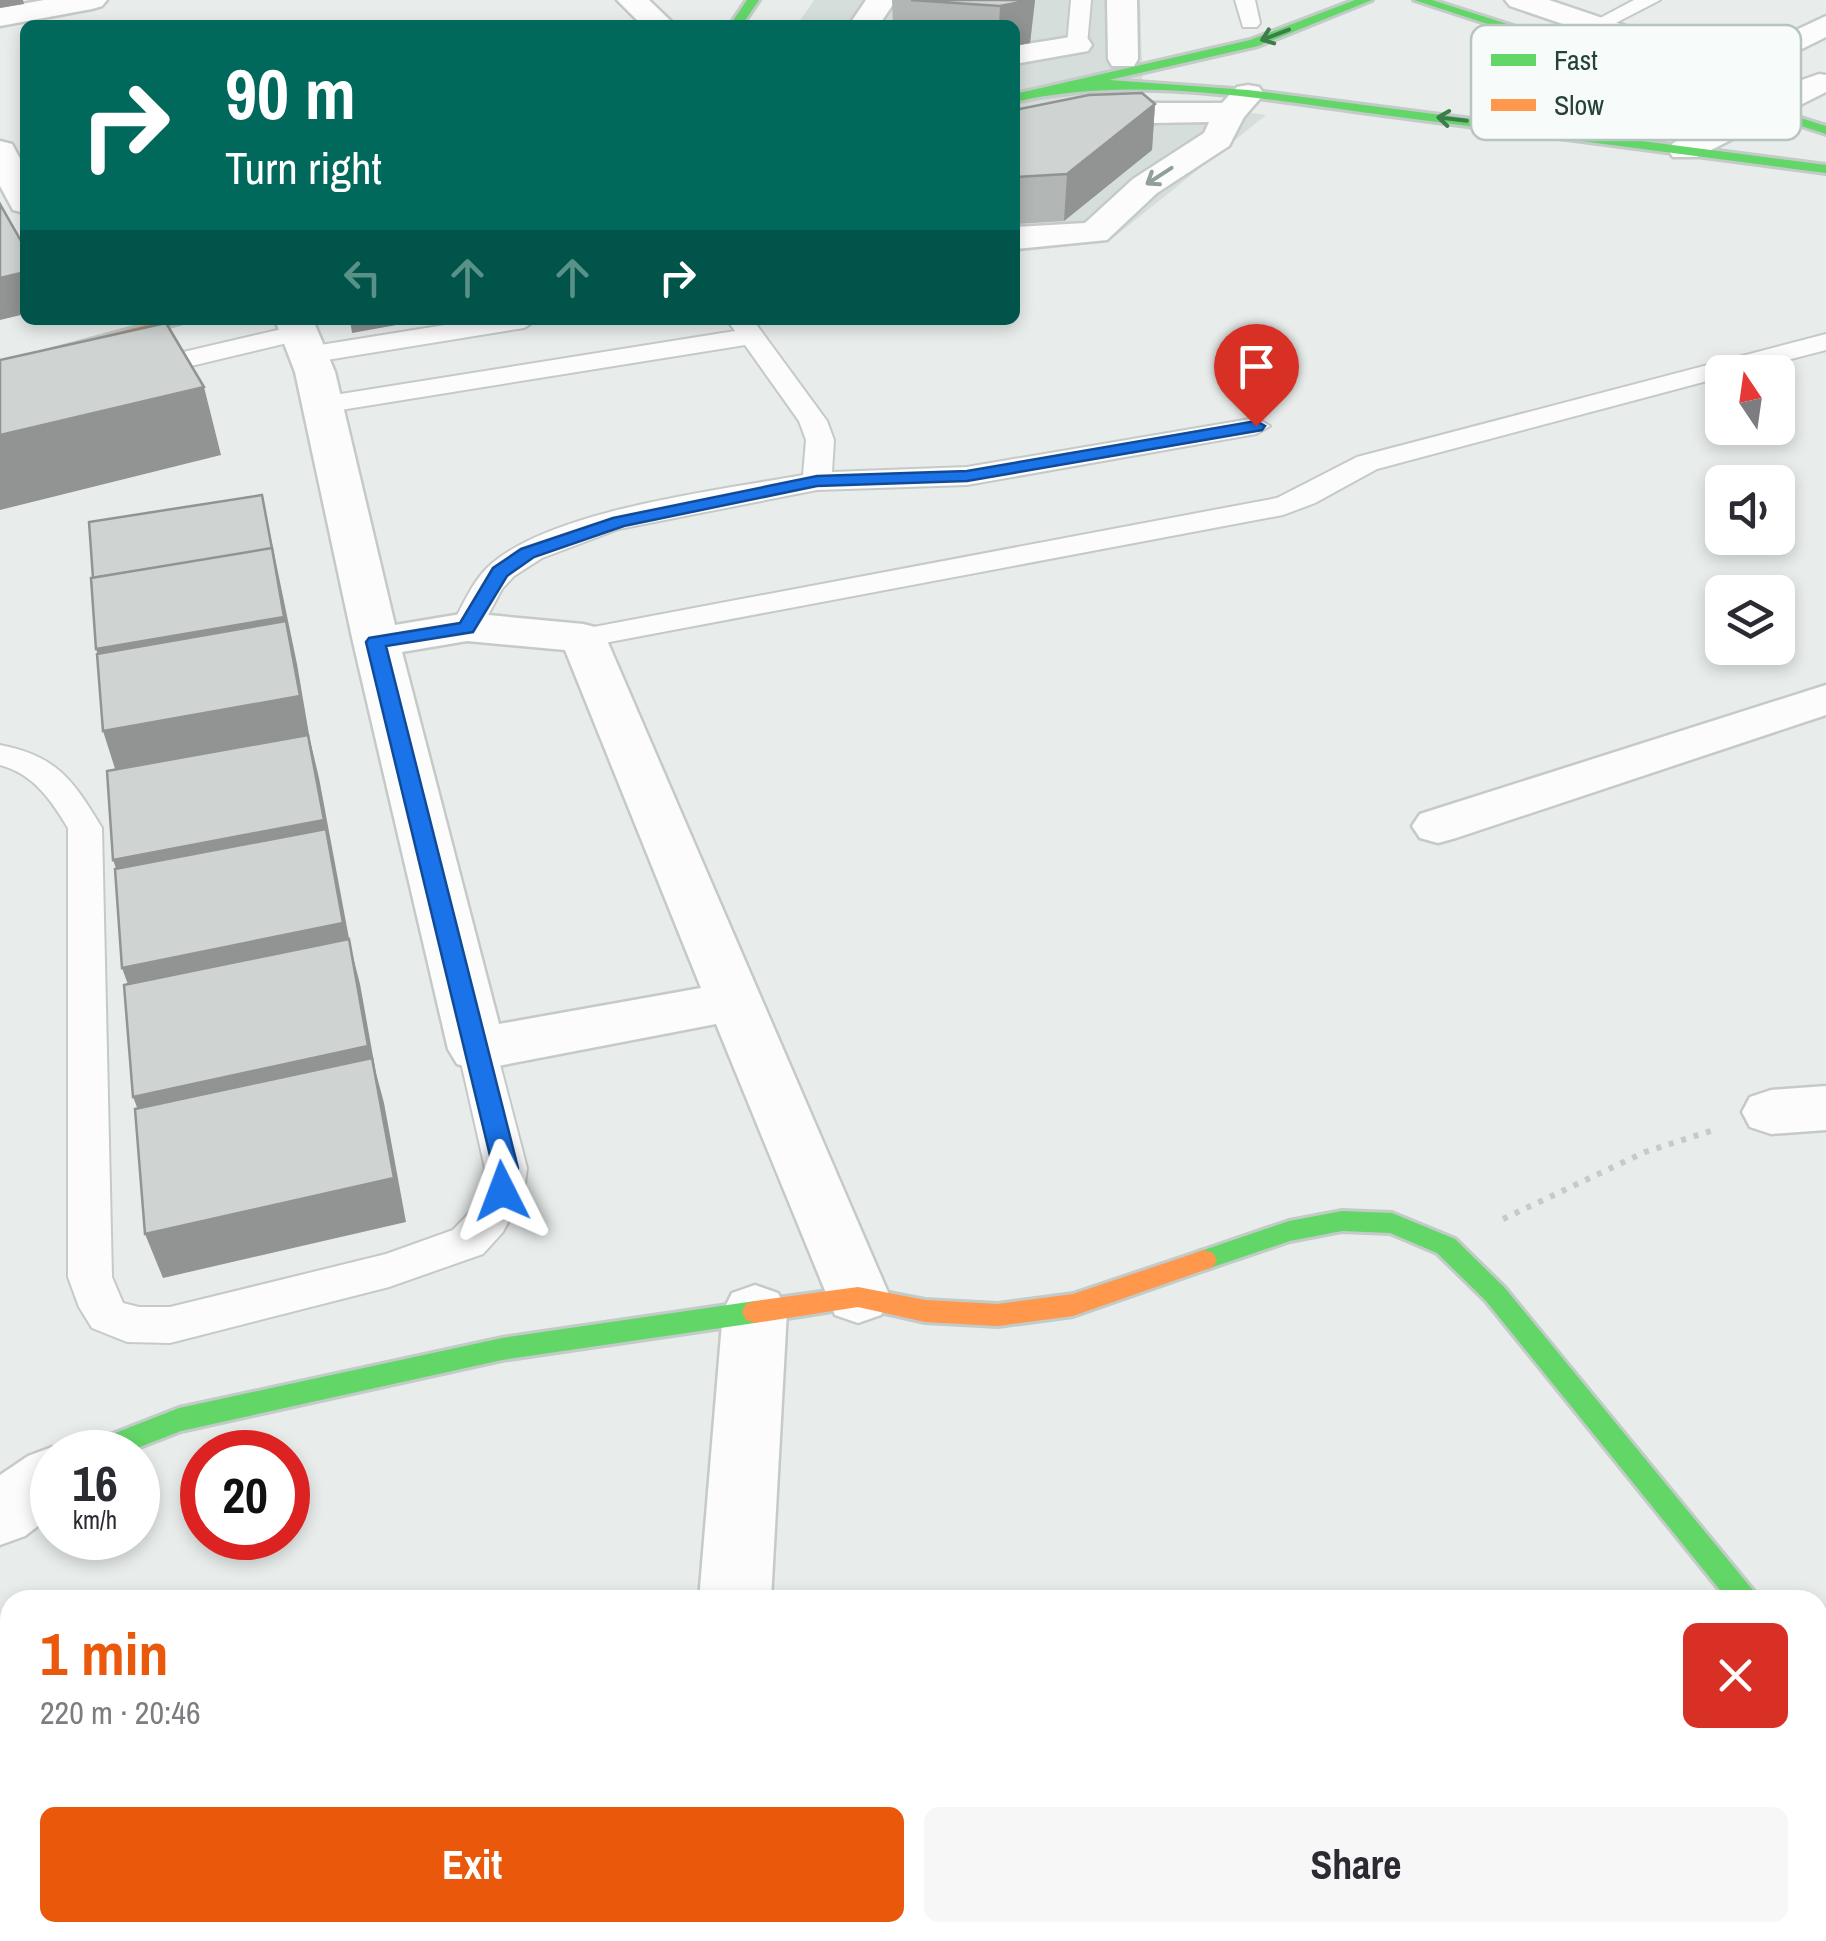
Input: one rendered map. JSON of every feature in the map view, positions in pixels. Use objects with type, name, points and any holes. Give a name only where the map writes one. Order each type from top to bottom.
[{"type":"main road","points":[[1020,79],[1124,59],[1248,12],[1312,0]]},
{"type":"main road","points":[[1020,97],[1254,43],[1366,0]]},
{"type":"main road","points":[[1420,0],[1499,25]]},
{"type":"main road","points":[[1064,87],[1107,84],[1239,103],[1471,127]]},
{"type":"main road","points":[[1801,121],[1826,130]]},
{"type":"main road","points":[[1591,140],[1826,169]]},
{"type":"main road","points":[[0,369],[163,325]]},
{"type":"main road","points":[[153,1430],[288,1393],[502,1349],[755,1311],[858,1297],[924,1312],[998,1315],[1073,1305],[1289,1231],[1342,1222],[1392,1223],[1446,1246],[1495,1294],[1738,1590]]},
{"type":"street","points":[[0,17],[92,0]]},
{"type":"street","points":[[632,0],[654,20]]},
{"type":"street","points":[[1122,0],[1124,59]]},
{"type":"street","points":[[1520,0],[1594,25]]},
{"type":"street","points":[[1801,37],[1826,25]]},
{"type":"street","points":[[1020,55],[1077,45]]},
{"type":"street","points":[[1020,125],[1074,114],[1239,103]]},
{"type":"street","points":[[1020,238],[1094,233],[1145,186],[1217,139],[1239,103]]},
{"type":"street","points":[[1686,150],[1706,140]]},
{"type":"street","points":[[0,151],[20,193]]},
{"type":"street","points":[[300,336],[322,405],[376,642],[478,1049],[736,1001]]},
{"type":"street","points":[[376,642],[466,628],[583,638],[858,1297]]},
{"type":"street","points":[[1438,826],[1826,700]]},
{"type":"street","points":[[736,1590],[755,1311]]},
{"type":"street","points":[[0,1514],[30,1493]]},
{"type":"lane","points":[[1077,45],[1081,0]]},
{"type":"lane","points":[[1599,25],[1650,0]]},
{"type":"lane","points":[[111,376],[300,336],[454,325]]},
{"type":"lane","points":[[322,405],[746,328],[813,421],[820,440],[817,481]]},
{"type":"lane","points":[[583,638],[1283,506],[1304,500],[1342,472],[1367,462],[1826,342]]},
{"type":"lane","points":[[466,628],[500,572],[528,553],[620,522],[817,481],[967,476],[1256,426]]},
{"type":"lane","points":[[0,755],[21,758],[57,781],[84,828],[90,1278],[96,1305],[112,1320],[137,1326],[170,1325],[390,1270],[468,1242],[488,1220],[502,1191],[506,1168],[478,1049]]},
{"type":"path","points":[[1446,1246],[1645,1152],[1798,1110]]},
{"type":"shaded area","points":[[814,0],[1140,0],[1143,99],[1266,115],[1108,242],[1020,251],[1020,20],[800,20]]},
{"type":"building","points":[[911,0],[1030,0],[1000,6]]},
{"type":"building","points":[[1142,93],[1155,104],[1067,174],[1020,177],[1020,109],[1089,95]]},
{"type":"building","points":[[0,204],[20,239],[20,273],[0,278]]},
{"type":"building","points":[[167,325],[204,387],[0,435],[0,360]]},
{"type":"building","points":[[262,495],[272,549],[93,578],[89,522]]},
{"type":"building","points":[[272,548],[284,617],[96,649],[91,578]]},
{"type":"building","points":[[286,621],[300,696],[103,731],[97,654]]},
{"type":"building","points":[[308,735],[324,820],[113,860],[107,771]]},
{"type":"building","points":[[326,829],[343,923],[122,968],[115,869]]},
{"type":"building","points":[[349,939],[368,1046],[133,1097],[124,985]]},
{"type":"building","points":[[372,1058],[394,1178],[145,1234],[135,1109]]},
{"type":"traffic: fast","points":[[739,20],[753,0]]},
{"type":"traffic: fast","points":[[1020,97],[1254,43],[1366,0]]},
{"type":"traffic: fast","points":[[1420,0],[1498,25]]},
{"type":"traffic: fast","points":[[1064,87],[1107,84],[1248,94],[1471,123]]},
{"type":"traffic: fast","points":[[1801,122],[1826,130]]},
{"type":"traffic: fast","points":[[1603,140],[1826,169]]},
{"type":"traffic: fast","points":[[1204,1260],[1289,1231],[1342,1221],[1392,1223],[1446,1246],[1495,1294],[1738,1590]]},
{"type":"traffic: fast","points":[[153,1430],[179,1420],[502,1349],[755,1312]]},
{"type":"traffic: slow","points":[[0,369],[163,325]]},
{"type":"traffic: slow","points":[[755,1312],[858,1297],[925,1311],[998,1315],[1073,1305],[1204,1260]]},
{"type":"route","points":[[502,1191],[506,1168],[376,642],[466,628],[500,572],[528,553],[620,522],[817,481],[967,476],[1256,426]]}]
